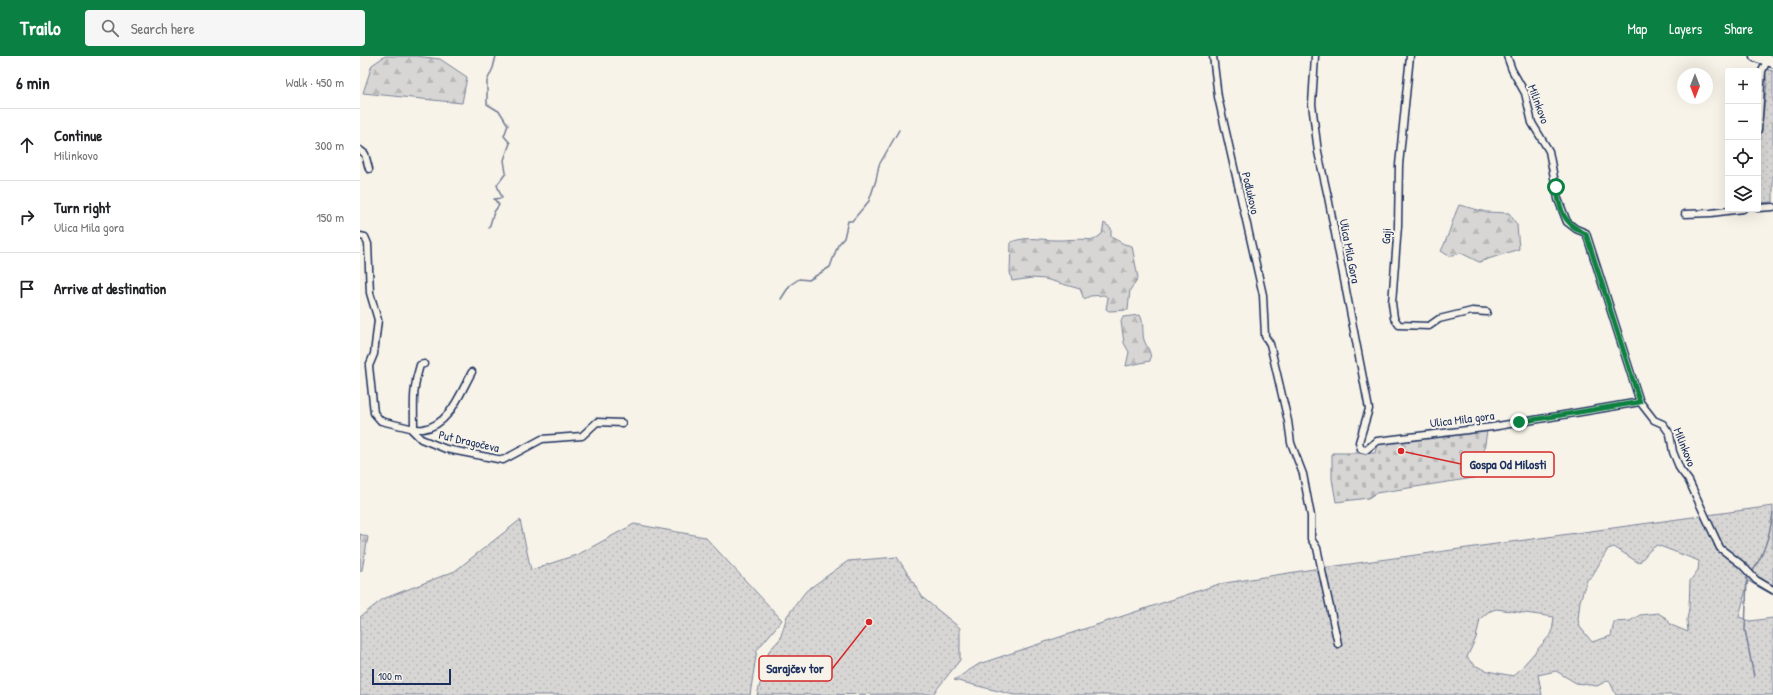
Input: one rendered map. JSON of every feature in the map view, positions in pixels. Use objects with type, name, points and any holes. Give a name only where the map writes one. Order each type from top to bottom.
[{"type":"main road","points":[[1755,56],[1769,64]]},
{"type":"street","name":"Podlukovo","points":[[1213,56],[1218,97],[1263,295],[1265,336],[1270,344],[1288,421],[1291,443],[1303,474],[1311,516],[1311,539],[1317,548],[1338,644]]},
{"type":"street","name":"Ulica Mila Gora","points":[[1315,56],[1312,104],[1316,145],[1369,409],[1359,442],[1361,449]]},
{"type":"street","name":"Gaji","points":[[1410,56],[1399,165],[1398,226],[1392,303],[1394,318],[1399,325],[1429,326],[1439,319],[1472,311],[1487,312]]},
{"type":"street","name":"Milinkovo","points":[[1507,56],[1512,70],[1525,93],[1532,123],[1549,151],[1558,199],[1567,222],[1586,234],[1640,402],[1654,420],[1663,424],[1670,434],[1673,452],[1680,469],[1689,481],[1720,548],[1756,580],[1773,590]]},
{"type":"street","points":[[1760,104],[1762,71],[1769,64]]},
{"type":"street","points":[[360,150],[365,154],[369,169]]},
{"type":"street","points":[[1761,208],[1773,207]]},
{"type":"street","points":[[1686,214],[1725,211]]},
{"type":"street","name":"Put Dragočeva","points":[[360,236],[365,237],[368,244],[370,293],[378,320],[374,354],[369,366],[374,413],[381,421],[412,429],[421,439],[446,449],[503,460],[542,439],[582,436],[597,422],[622,423]]},
{"type":"street","points":[[424,364],[420,365],[414,388],[412,403],[412,429],[431,428],[443,420],[452,409],[472,372]]},
{"type":"street","name":"Ulica Mila gora","points":[[1361,449],[1366,450],[1377,441],[1492,428],[1640,402]]},
{"type":"green space","points":[[385,56],[416,56],[440,59],[467,77],[462,103],[363,93],[372,65]]},
{"type":"green space","points":[[1765,69],[1773,71],[1773,202],[1761,203],[1761,131],[1767,84]]},
{"type":"green space","points":[[1459,205],[1486,212],[1509,213],[1517,225],[1519,249],[1479,262],[1461,253],[1449,256],[1441,251]]},
{"type":"green space","points":[[1104,223],[1111,228],[1111,237],[1124,244],[1132,246],[1138,278],[1130,290],[1128,310],[1109,311],[1106,309],[1108,298],[1104,295],[1090,296],[1084,299],[1080,289],[1045,279],[1032,278],[1012,281],[1010,272],[1011,242],[1024,239],[1094,240],[1102,234]]},
{"type":"green space","points":[[1140,315],[1144,340],[1149,350],[1150,361],[1126,366],[1129,352],[1124,343],[1121,321],[1123,317]]},
{"type":"green space","points":[[1487,431],[1480,477],[1376,493],[1368,498],[1336,502],[1332,479],[1332,453],[1375,453],[1377,444]]},
{"type":"green space","points":[[1773,506],[1773,595],[1748,581],[1739,617],[1750,621],[1773,618],[1773,695],[1616,695],[1609,680],[1597,686],[1576,683],[1556,671],[1538,675],[1542,695],[1014,695],[954,680],[979,664],[1219,584],[1314,569]],"holes":[[[1657,545],[1699,561],[1698,570],[1690,581],[1687,620],[1688,632],[1671,625],[1666,618],[1658,613],[1640,615],[1630,621],[1614,622],[1611,636],[1592,642],[1580,627],[1578,620],[1580,601],[1587,580],[1592,576],[1608,549],[1614,547],[1639,563],[1650,550]],[[1496,609],[1554,617],[1552,633],[1514,676],[1488,671],[1475,665],[1467,657],[1476,638],[1480,619],[1488,612]]]},
{"type":"green space","points":[[520,520],[531,570],[579,554],[634,524],[705,537],[782,620],[757,650],[750,695],[360,695],[360,617],[383,599],[455,571]]},
{"type":"green space","points":[[360,534],[368,537],[362,570],[360,572]]},
{"type":"green space","points":[[897,557],[923,598],[960,628],[960,660],[933,694],[757,695],[769,651],[780,639],[787,616],[806,591],[848,561]]},
{"type":"waterway","points":[[489,228],[494,212],[499,205],[494,199],[502,198],[497,185],[506,173],[504,160],[510,143],[504,136],[508,125],[500,112],[487,104],[487,81],[493,68],[496,56]]},
{"type":"waterway","points":[[781,299],[790,285],[799,279],[809,280],[830,267],[838,245],[844,238],[848,221],[852,221],[869,201],[879,165],[899,130]]},
{"type":"waterway","points":[[1752,572],[1766,544],[1773,513]]},
{"type":"waterway","points":[[1750,575],[1747,578],[1745,630],[1754,677]]},
{"type":"place","name":"Gospa Od Milosti","points":[[1401,451]]},
{"type":"place","name":"Sarajčev tor","points":[[869,622]]},
{"type":"route","points":[[1519,422],[1640,402],[1586,234],[1567,222],[1558,199],[1556,187]]}]
